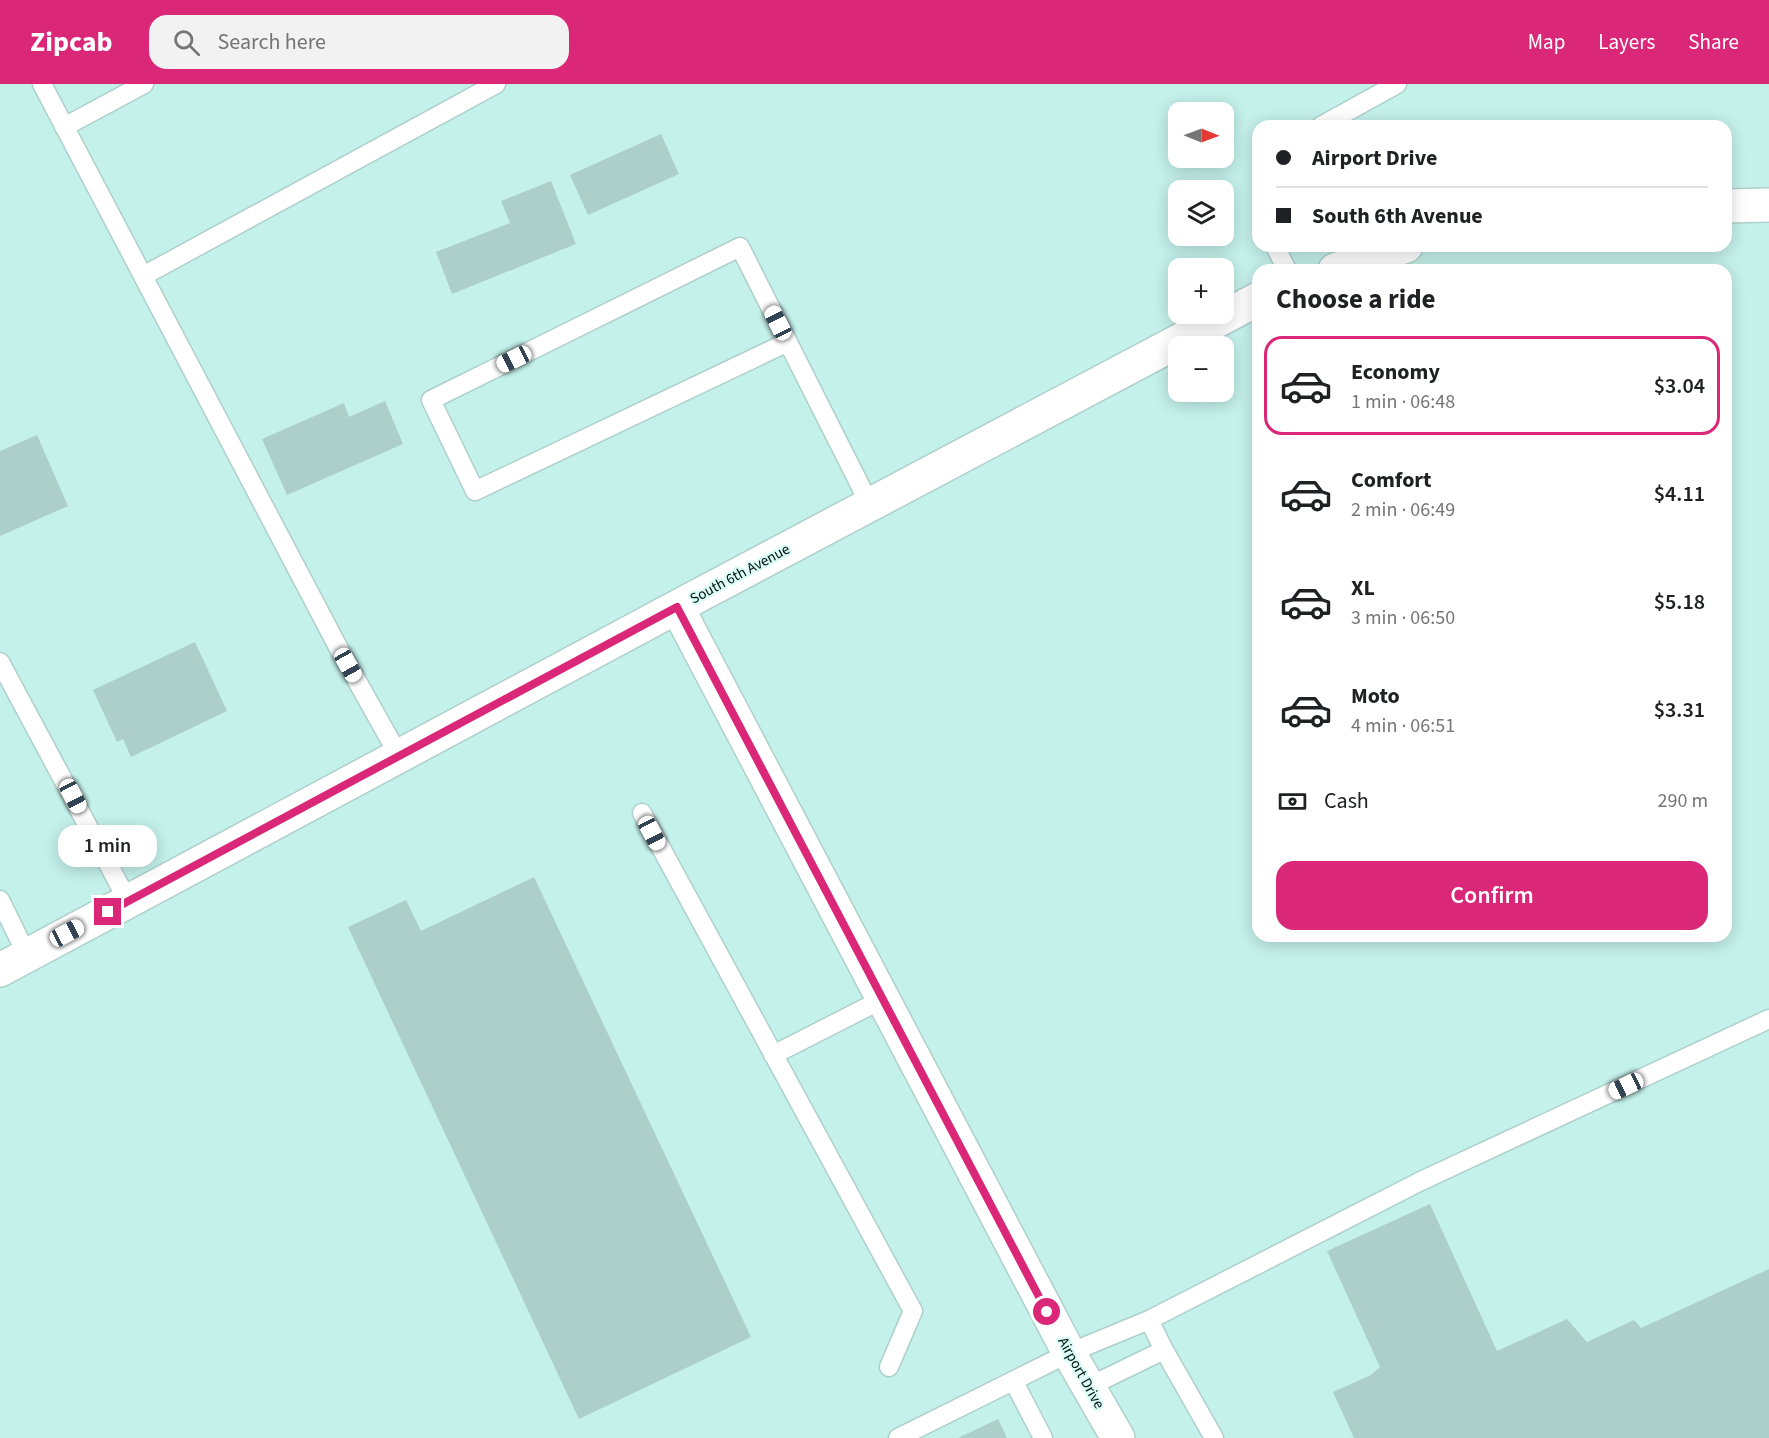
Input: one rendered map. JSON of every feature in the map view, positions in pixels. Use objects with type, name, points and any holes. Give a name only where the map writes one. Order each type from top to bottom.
[{"type":"street","points":[[1732,206],[1769,205]]},
{"type":"street","points":[[1353,264],[1388,252]]},
{"type":"street","name":"South 6th Avenue","points":[[13,962],[1252,302]]},
{"type":"street","name":"Airport Drive","points":[[677,607],[1069,1353],[1118,1438]]},
{"type":"lane","points":[[42,84],[333,636],[399,756]]},
{"type":"lane","points":[[64,127],[144,84]]},
{"type":"lane","points":[[143,276],[496,84]]},
{"type":"lane","points":[[1332,120],[1397,84]]},
{"type":"lane","points":[[788,342],[475,491],[431,400],[740,247],[788,342],[870,505]]},
{"type":"lane","points":[[0,662],[128,901]]},
{"type":"lane","points":[[642,813],[913,1311],[889,1367]]},
{"type":"lane","points":[[0,900],[13,962]]},
{"type":"lane","points":[[773,1055],[883,999]]},
{"type":"lane","points":[[898,1438],[1069,1353],[1149,1320],[1421,1181],[1769,1019]]},
{"type":"lane","points":[[1149,1320],[1214,1438]]},
{"type":"lane","points":[[1088,1387],[1164,1350]]},
{"type":"lane","points":[[1014,1382],[1043,1438]]},
{"type":"shaded area","points":[[0,84],[1769,84],[1769,1438],[0,1438]]},
{"type":"building","points":[[661,134],[679,174],[588,215],[570,175]]},
{"type":"building","points":[[551,181],[576,244],[452,294],[436,252],[510,223],[501,201]]},
{"type":"building","points":[[385,401],[403,444],[287,495],[262,439],[344,403],[349,417]]},
{"type":"building","points":[[37,435],[68,506],[0,536],[0,451]]},
{"type":"building","points":[[195,642],[227,711],[131,757],[123,739],[117,742],[93,690]]},
{"type":"building","points":[[534,877],[751,1337],[579,1419],[348,927],[406,900],[421,931]]},
{"type":"building","points":[[1430,1204],[1497,1351],[1567,1319],[1587,1342],[1634,1320],[1641,1328],[1769,1269],[1769,1438],[1354,1438],[1333,1392],[1371,1375],[1380,1367],[1327,1251]]},
{"type":"building","points":[[998,1419],[1007,1438],[958,1438]]},
{"type":"route","points":[[108,912],[677,607],[1047,1312]]}]
